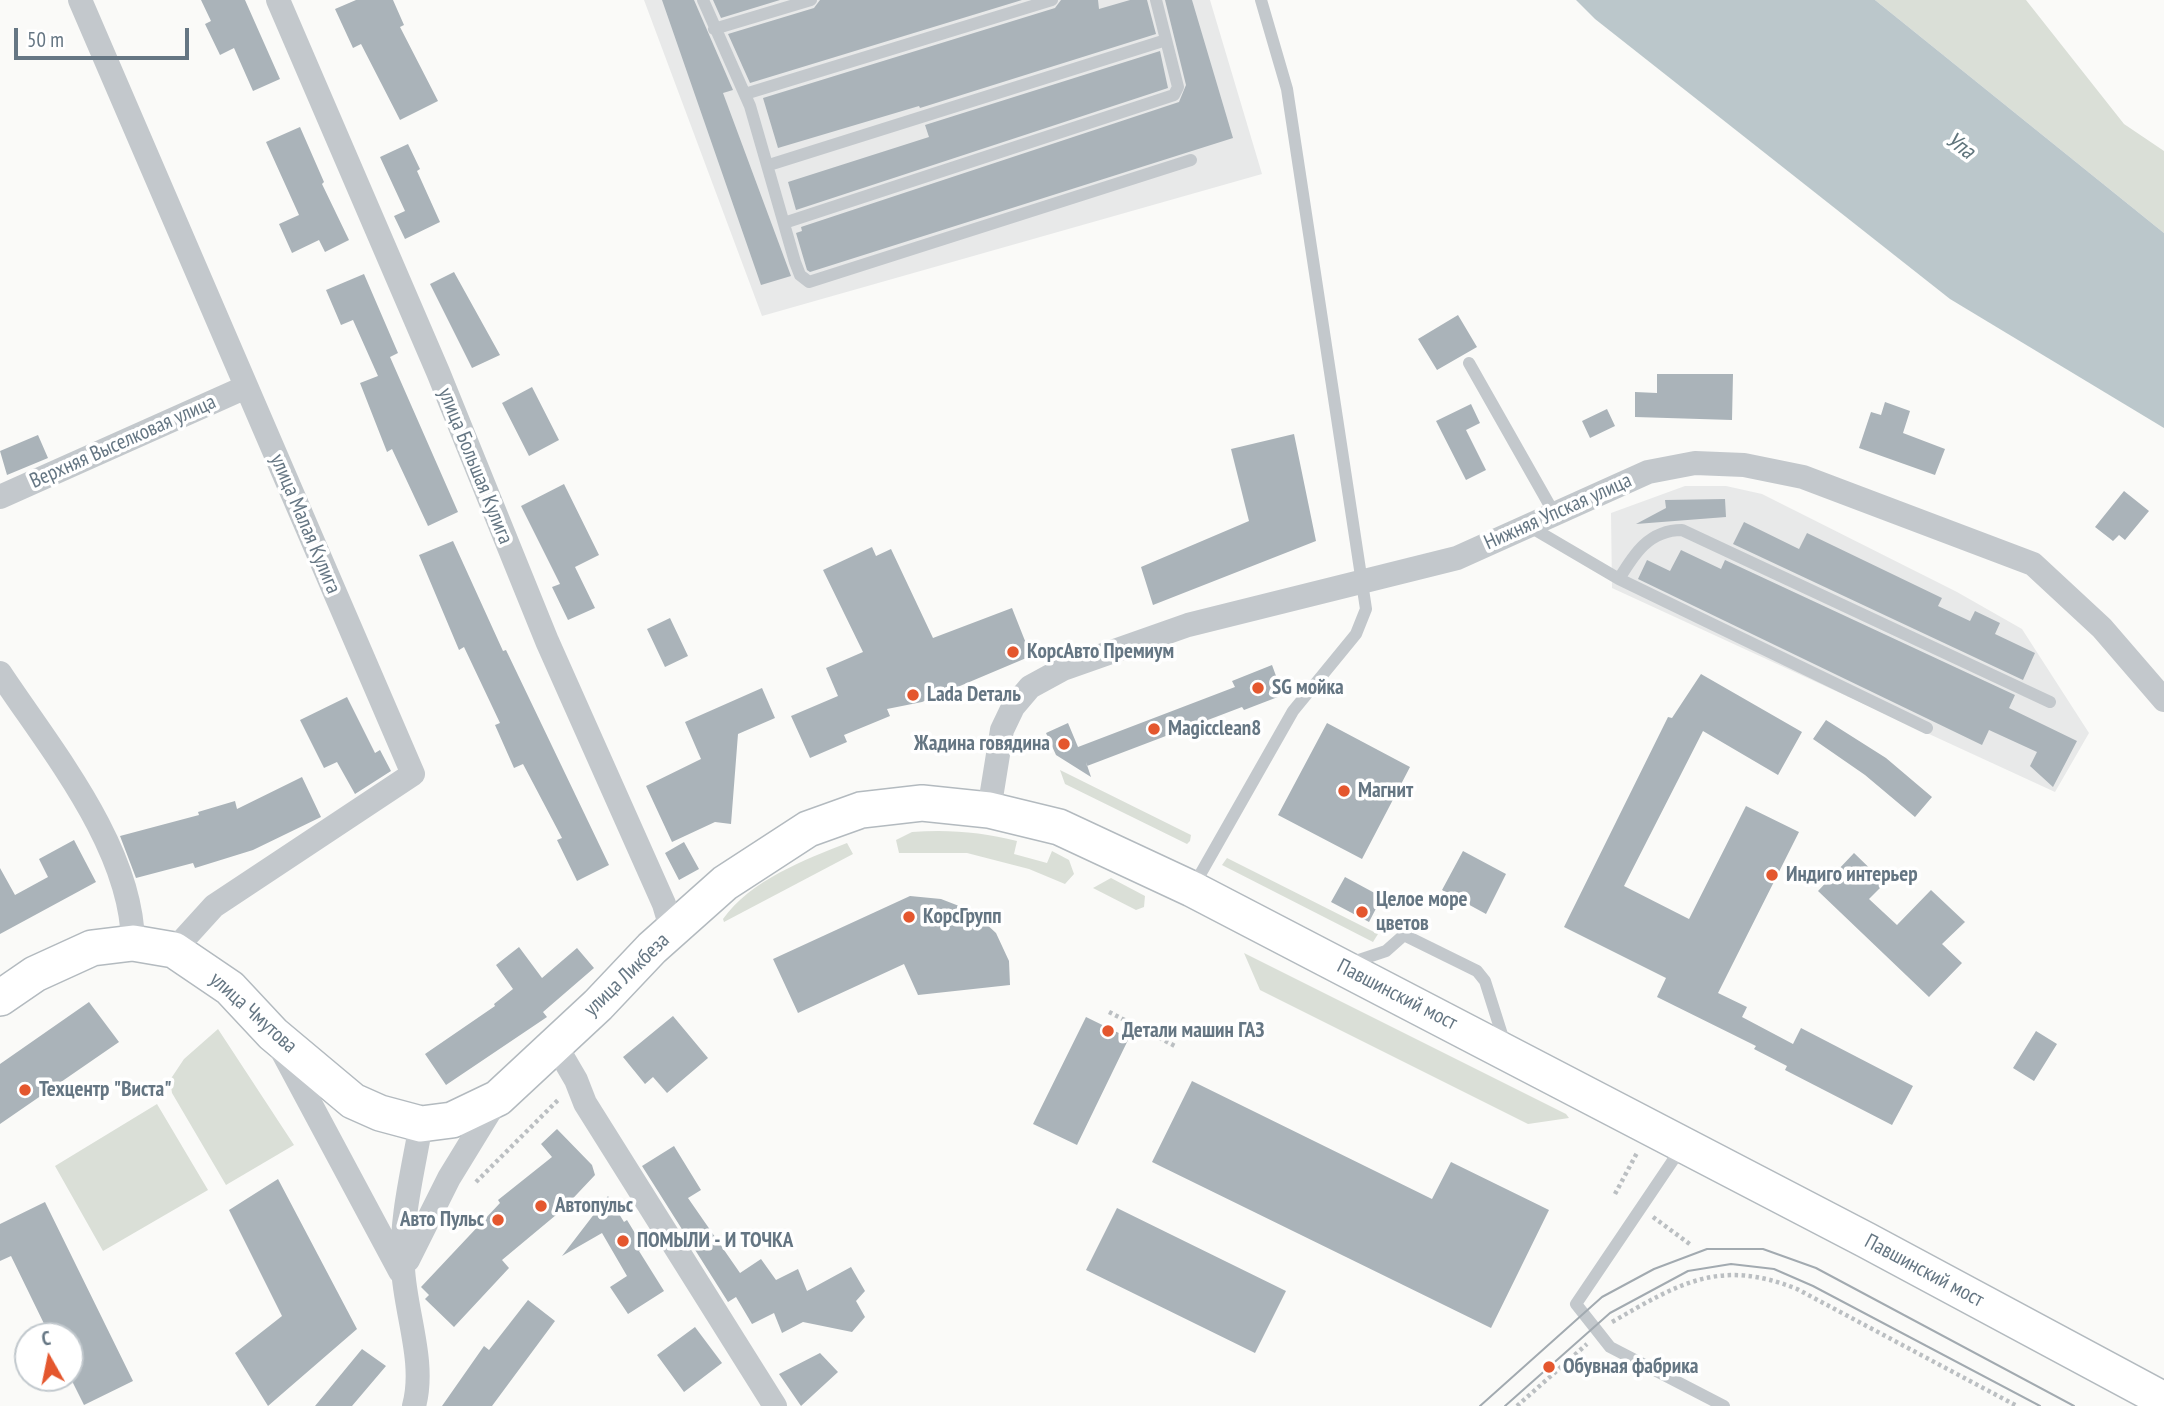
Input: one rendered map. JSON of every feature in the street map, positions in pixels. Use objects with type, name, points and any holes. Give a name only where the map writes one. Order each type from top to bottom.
[{"type":"main road","name":"улица Ликбеза","points":[[421,1124],[452,1120],[498,1098],[724,883],[808,830],[862,810],[922,803],[989,810],[1059,827],[1109,849]]},
{"type":"main road","name":"Павшинский мост","points":[[1109,849],[1192,889],[1867,1240],[2164,1400]]},
{"type":"main road","name":"улица Чмутова","points":[[0,998],[34,974],[92,948],[133,943],[174,950],[230,988],[273,1034],[353,1101],[380,1113],[421,1124]]},
{"type":"street","name":"улица Малая Кулига","points":[[80,0],[413,774],[214,906],[174,950]]},
{"type":"street","name":"улица Большая Кулига","points":[[278,0],[438,372],[547,641],[664,904],[671,931]]},
{"type":"street","name":"Верхняя Выселковая улица","points":[[0,497],[246,387]]},
{"type":"street","name":"Нижняя Упская улица","points":[[989,810],[1002,730],[1013,707],[1030,687],[1063,669],[1188,625],[1457,558],[1648,472],[1695,463],[1744,465],[1803,477],[2033,564],[2102,628],[2164,700]]},
{"type":"street","points":[[0,673],[98,822],[133,919],[133,943]]},
{"type":"street","points":[[273,1034],[404,1278]]},
{"type":"street","points":[[555,1044],[576,1080],[585,1103],[775,1406]]},
{"type":"street","points":[[404,1278],[409,1256],[434,1206],[498,1098]]},
{"type":"street","points":[[414,1406],[414,1340],[404,1278],[404,1223],[421,1124]]},
{"type":"lane","points":[[703,0],[745,94],[769,165],[794,262],[800,275],[809,282],[1191,160]]},
{"type":"lane","points":[[714,29],[811,0]]},
{"type":"lane","points":[[745,94],[1052,0]]},
{"type":"lane","points":[[784,223],[1174,95],[1178,87],[1156,0]]},
{"type":"lane","points":[[1192,889],[1293,711],[1356,634],[1366,609],[1287,89],[1261,0]]},
{"type":"lane","points":[[769,165],[1166,40]]},
{"type":"lane","points":[[1469,363],[1555,513]]},
{"type":"lane","points":[[1527,525],[1619,579],[1927,728]]},
{"type":"lane","points":[[1619,579],[1641,547],[1663,533],[1682,530],[2050,702]]},
{"type":"lane","points":[[1341,967],[1386,951],[1405,935],[1465,965],[1485,981],[1507,1052]]},
{"type":"lane","points":[[1683,1146],[1576,1304],[1609,1347],[1724,1406]]},
{"type":"path","points":[[1109,1012],[1175,1046]]},
{"type":"path","points":[[468,1190],[564,1093]]},
{"type":"path","points":[[1641,1208],[1691,1244]]},
{"type":"path","points":[[1517,1406],[1613,1321],[1701,1277],[1764,1276],[1797,1289],[2017,1406]]},
{"type":"shaded area","points":[[644,0],[1210,0],[1262,174],[762,316]]},
{"type":"shaded area","points":[[1875,0],[2026,0],[2124,124],[2164,151],[2164,233]]},
{"type":"shaded area","points":[[1685,486],[1726,486],[1762,494],[1957,592],[2022,629],[2089,733],[2055,792],[1612,588],[1611,513]]},
{"type":"shaded area","points":[[1060,770],[1191,835],[1190,841],[1187,844],[1065,784]]},
{"type":"shaded area","points":[[912,832],[965,832],[1017,841],[1014,854],[1047,863],[1052,851],[1069,860],[1074,874],[1065,884],[1029,869],[967,853],[899,853],[896,840]]},
{"type":"shaded area","points":[[847,843],[853,854],[724,922],[723,919],[735,905],[763,882],[796,864]]},
{"type":"shaded area","points":[[1227,858],[1378,934],[1373,942],[1222,865]]},
{"type":"shaded area","points":[[1111,878],[1145,896],[1144,907],[1136,910],[1093,888]]},
{"type":"shaded area","points":[[1244,953],[1566,1114],[1569,1118],[1528,1124],[1260,990]]},
{"type":"shaded area","points":[[218,1029],[294,1145],[226,1185],[172,1093],[170,1080],[184,1059]]},
{"type":"shaded area","points":[[157,1104],[208,1190],[103,1251],[55,1166]]},
{"type":"water","name":"Упа","points":[[1576,0],[1875,0],[2164,233],[2164,428],[1950,299],[1595,19]]},
{"type":"building","points":[[201,0],[245,0],[280,79],[253,91],[234,48],[220,55],[205,24],[211,21]]},
{"type":"building","points":[[356,0],[393,0],[404,25],[400,27],[438,101],[400,120],[361,44],[353,48],[335,9]]},
{"type":"building","points":[[662,0],[694,0],[733,90],[723,93],[791,276],[761,285]]},
{"type":"building","points":[[713,0],[780,0],[721,18]]},
{"type":"building","points":[[820,0],[1022,0],[750,83],[728,34],[814,8]]},
{"type":"building","points":[[1061,0],[1098,0],[1099,9],[1130,0],[1147,0],[1156,34],[920,108],[919,106],[778,148],[763,98],[1055,8]]},
{"type":"building","points":[[1165,0],[1192,0],[1233,138],[810,272],[807,270],[796,233],[802,231],[801,227],[1179,102],[1186,85]]},
{"type":"building","points":[[1160,51],[1168,88],[796,210],[788,182],[929,137],[925,125]]},
{"type":"building","points":[[300,127],[324,182],[322,184],[349,240],[325,252],[319,240],[292,253],[279,224],[299,215],[266,142]]},
{"type":"building","points":[[408,144],[440,222],[405,239],[394,216],[405,211],[380,157]]},
{"type":"building","points":[[454,272],[500,355],[472,368],[430,284]]},
{"type":"building","points":[[364,274],[398,353],[390,357],[458,512],[428,526],[392,449],[387,452],[360,383],[378,376],[353,320],[341,325],[326,290]]},
{"type":"building","points":[[1458,315],[1477,347],[1437,370],[1418,339]]},
{"type":"building","points":[[1657,374],[1733,374],[1732,420],[1635,417],[1635,392],[1657,393]]},
{"type":"building","points":[[532,387],[559,440],[529,456],[502,403]]},
{"type":"building","points":[[1885,402],[1910,411],[1903,433],[1945,449],[1935,475],[1859,448],[1871,412],[1881,415]]},
{"type":"building","points":[[1471,404],[1480,423],[1466,430],[1486,470],[1466,480],[1436,421]]},
{"type":"building","points":[[1607,409],[1615,426],[1590,438],[1582,421]]},
{"type":"building","points":[[1294,434],[1316,541],[1153,605],[1141,567],[1249,521],[1231,449]]},
{"type":"building","points":[[38,435],[48,458],[7,475],[0,451]]},
{"type":"building","points":[[564,484],[599,555],[575,567],[595,608],[568,620],[552,587],[560,584],[521,506]]},
{"type":"building","points":[[2124,491],[2149,511],[2125,540],[2119,535],[2113,541],[2095,527]]},
{"type":"building","points":[[1725,499],[1726,517],[1636,524],[1666,508],[1665,500]]},
{"type":"building","points":[[1744,522],[1799,549],[1807,533],[1942,598],[1938,606],[1970,621],[1975,611],[2000,623],[1995,634],[2035,653],[2023,680],[1733,544]]},
{"type":"building","points":[[453,541],[503,651],[506,650],[609,865],[577,881],[557,840],[562,838],[523,764],[514,768],[495,725],[500,723],[464,647],[459,650],[419,555]]},
{"type":"building","points":[[872,547],[876,556],[891,549],[933,638],[1012,608],[1031,656],[922,702],[887,709],[890,716],[844,735],[847,742],[810,758],[791,716],[838,696],[826,668],[863,652],[823,570]]},
{"type":"building","points":[[1681,550],[1721,569],[1725,560],[2015,695],[2009,708],[2077,741],[2053,787],[2030,766],[2037,752],[1989,730],[1982,745],[1638,579],[1647,560],[1670,571]]},
{"type":"building","points":[[670,618],[688,656],[665,667],[647,629]]},
{"type":"building","points":[[1272,665],[1283,695],[1244,710],[1242,707],[1087,766],[1091,777],[1056,755],[1046,733],[1068,723],[1078,747],[1235,687],[1232,681]]},
{"type":"building","points":[[1701,674],[1802,732],[1778,775],[1703,731],[1624,886],[1689,919],[1746,806],[1799,832],[1718,993],[1747,1007],[1742,1017],[1793,1044],[1801,1028],[1913,1086],[1892,1125],[1785,1070],[1787,1066],[1754,1049],[1756,1046],[1657,997],[1666,978],[1564,927],[1668,717],[1672,718]]},
{"type":"building","points":[[762,688],[775,718],[738,734],[731,824],[715,822],[672,842],[646,786],[701,759],[685,722]]},
{"type":"building","points":[[347,697],[375,753],[380,750],[391,771],[355,794],[337,762],[324,768],[300,720]]},
{"type":"building","points":[[1826,720],[1886,758],[1932,797],[1915,817],[1865,775],[1813,739]]},
{"type":"building","name":"Магнит","points":[[1327,723],[1410,767],[1362,859],[1278,815]]},
{"type":"building","points":[[302,777],[321,817],[253,850],[195,868],[193,863],[136,878],[120,836],[199,815],[198,812],[235,801],[237,809]]},
{"type":"building","points":[[74,840],[96,882],[0,934],[0,868],[15,895],[48,877],[39,859]]},
{"type":"building","points":[[684,842],[699,869],[679,880],[665,853]]},
{"type":"building","points":[[1463,851],[1506,874],[1486,914],[1442,890]]},
{"type":"building","points":[[1854,853],[1885,883],[1869,899],[1897,925],[1931,890],[1965,922],[1942,944],[1962,963],[1929,997],[1818,891]]},
{"type":"building","name":"Целое море цветов","points":[[1345,877],[1382,897],[1369,922],[1331,902]]},
{"type":"building","points":[[910,896],[941,899],[972,911],[996,933],[1009,961],[1010,985],[918,995],[904,964],[798,1013],[773,959]]},
{"type":"building","points":[[519,947],[542,978],[577,948],[594,968],[543,1012],[547,1017],[446,1085],[425,1054],[495,1006],[494,1004],[513,989],[496,965]]},
{"type":"building","name":"Техцентр \"Виста\"","points":[[89,1002],[119,1042],[0,1124],[0,1064]]},
{"type":"building","points":[[673,1016],[708,1058],[667,1093],[653,1077],[645,1084],[623,1057]]},
{"type":"building","points":[[1086,1017],[1129,1038],[1077,1145],[1033,1124]]},
{"type":"building","points":[[2036,1031],[2057,1044],[2034,1081],[2013,1068]]},
{"type":"building","points":[[1192,1081],[1432,1199],[1451,1162],[1549,1210],[1491,1328],[1152,1162]]},
{"type":"building","points":[[557,1129],[592,1165],[595,1175],[562,1210],[502,1260],[509,1268],[454,1327],[425,1299],[429,1295],[421,1287],[500,1203],[498,1200],[552,1157],[541,1144]]},
{"type":"building","points":[[674,1146],[701,1190],[688,1198],[740,1273],[761,1259],[776,1280],[798,1269],[807,1291],[851,1267],[865,1291],[856,1301],[865,1317],[852,1332],[803,1322],[782,1333],[774,1313],[752,1324],[736,1297],[728,1302],[642,1166]]},
{"type":"building","points":[[278,1179],[357,1329],[268,1406],[235,1353],[282,1316],[229,1210]]},
{"type":"building","points":[[608,1196],[644,1248],[639,1251],[664,1291],[628,1314],[610,1287],[627,1276],[602,1233],[562,1256]]},
{"type":"building","points":[[45,1202],[133,1381],[84,1405],[78,1392],[84,1392],[84,1322],[43,1322],[11,1256],[0,1261],[0,1224]]},
{"type":"building","points":[[1117,1208],[1286,1291],[1255,1353],[1086,1270]]},
{"type":"building","points":[[528,1300],[555,1321],[492,1406],[442,1406],[484,1346],[489,1350]]},
{"type":"building","points":[[695,1327],[722,1363],[684,1392],[657,1355]]},
{"type":"building","points":[[362,1349],[386,1366],[352,1406],[315,1406]]},
{"type":"building","points":[[820,1353],[838,1372],[801,1406],[779,1374]]},
{"type":"tram line","points":[[1480,1406],[1602,1297],[1654,1269],[1707,1249],[1763,1249],[1816,1268],[2074,1406]]},
{"type":"tram line","points":[[1505,1406],[1610,1313],[1688,1271],[1731,1264],[1774,1269],[1813,1286],[2040,1406]]},
{"type":"place","name":"КорсАвто Премиум","points":[[1013,652]]},
{"type":"place","name":"SG мойка","points":[[1258,688]]},
{"type":"place","name":"Lada Dеталь","points":[[913,695]]},
{"type":"place","name":"Magicclean8","points":[[1154,729]]},
{"type":"place","name":"Жадина говядина","points":[[1064,744]]},
{"type":"place","name":"Магнит","points":[[1344,791]]},
{"type":"place","name":"Индиго интерьер","points":[[1772,875]]},
{"type":"place","name":"Целое море цветов","points":[[1362,912]]},
{"type":"place","name":"КорсГрупп","points":[[909,917]]},
{"type":"place","name":"Детали машин ГАЗ","points":[[1108,1031]]},
{"type":"place","name":"Техцентр \"Виста\"","points":[[25,1090]]},
{"type":"place","name":"Автопульс","points":[[541,1206]]},
{"type":"place","name":"Авто Пульс","points":[[498,1220]]},
{"type":"place","name":"ПОМЫЛИ - И ТОЧКА","points":[[623,1241]]},
{"type":"place","name":"Обувная фабрика","points":[[1549,1367]]}]
